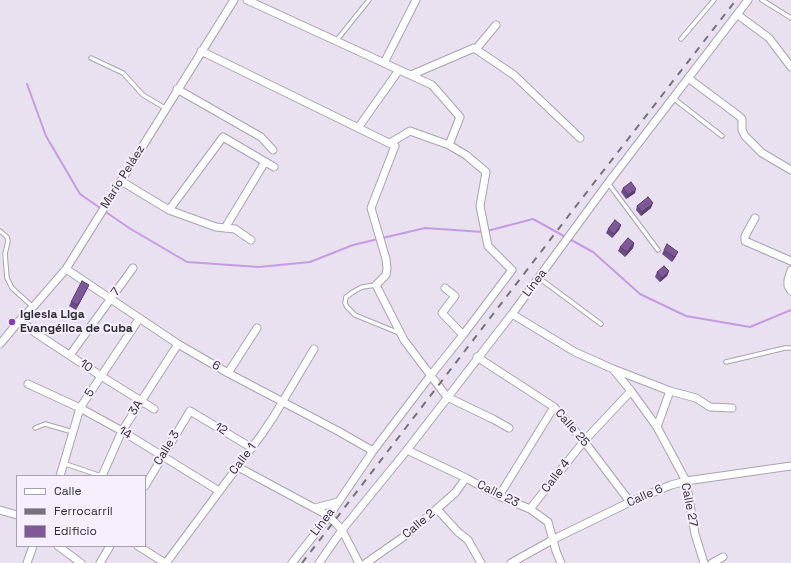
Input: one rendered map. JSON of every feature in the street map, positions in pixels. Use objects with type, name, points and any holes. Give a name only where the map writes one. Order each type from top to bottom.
[{"type":"street","name":"Mario Peláez","points":[[0,344],[66,269],[177,89],[234,0]]},
{"type":"street","points":[[247,0],[432,85],[460,117],[449,145],[410,131],[390,143]]},
{"type":"street","points":[[384,63],[416,0]]},
{"type":"street","name":"Línea","points":[[319,563],[342,530],[407,450],[512,314],[608,183],[748,0]]},
{"type":"street","points":[[738,15],[769,38],[791,67]]},
{"type":"street","points":[[476,50],[496,25]]},
{"type":"street","points":[[411,75],[474,48],[514,75],[580,138]]},
{"type":"street","points":[[201,51],[395,146],[371,208],[386,259],[387,269],[386,275],[376,285],[404,340],[447,398],[487,416],[509,428]]},
{"type":"street","points":[[358,128],[399,70]]},
{"type":"street","points":[[688,78],[742,119],[742,130],[745,136],[762,153],[791,170]]},
{"type":"street","points":[[177,89],[262,137],[273,150]]},
{"type":"street","points":[[169,210],[223,136],[274,167]]},
{"type":"street","name":"Línea","points":[[292,563],[329,516],[373,452],[512,270],[488,246],[480,206],[486,172],[466,155],[449,145]]},
{"type":"street","points":[[225,228],[264,162]]},
{"type":"street","points":[[121,181],[169,210],[216,227],[235,229],[251,240]]},
{"type":"street","points":[[755,218],[745,236],[745,241],[791,260]]},
{"type":"street","name":"7","points":[[70,355],[133,268]]},
{"type":"street","name":"6","points":[[66,269],[178,344],[373,452]]},
{"type":"street","points":[[791,270],[788,286],[791,291]]},
{"type":"street","points":[[445,288],[455,296],[442,313],[463,335]]},
{"type":"street","name":"Calle 27","points":[[512,314],[575,352],[613,369],[670,391],[696,398],[710,407],[732,408]]},
{"type":"street","name":"5","points":[[60,475],[80,408],[139,319]]},
{"type":"street","name":"10","points":[[20,320],[37,334],[100,376],[154,409]]},
{"type":"street","points":[[228,373],[257,328]]},
{"type":"street","name":"3A","points":[[101,475],[122,431],[178,344]]},
{"type":"street","name":"Calle 1","points":[[165,563],[252,448],[274,416],[314,349]]},
{"type":"street","name":"Calle 25","points":[[478,357],[554,407],[584,441],[630,502]]},
{"type":"street","name":"Calle 27","points":[[613,369],[657,427],[686,481],[695,534],[704,563]]},
{"type":"street","name":"14","points":[[28,384],[80,408],[122,431],[218,491]]},
{"type":"street","name":"Calle 4","points":[[530,509],[584,441],[631,391]]},
{"type":"street","points":[[657,427],[670,391]]},
{"type":"street","points":[[499,496],[554,407]]},
{"type":"street","name":"12","points":[[190,411],[252,448]]},
{"type":"street","name":"Calle 3","points":[[146,484],[190,411]]},
{"type":"street","name":"Calle 23","points":[[407,450],[466,478],[499,496],[530,509],[548,522],[561,563]]},
{"type":"street","name":"Calle 6","points":[[511,563],[554,539],[630,502],[671,485],[686,481],[791,466]]},
{"type":"street","points":[[238,467],[329,516],[342,530],[359,563]]},
{"type":"street","name":"Calle 2","points":[[366,563],[409,533],[456,493],[466,478]]},
{"type":"street","points":[[315,508],[338,502]]},
{"type":"street","points":[[437,509],[458,532],[468,540],[481,563]]},
{"type":"street","points":[[0,510],[16,515]]},
{"type":"street","points":[[27,563],[33,547]]},
{"type":"street","points":[[100,563],[109,547]]},
{"type":"street","points":[[140,547],[165,563]]},
{"type":"street","points":[[66,549],[80,563]]},
{"type":"street","points":[[712,563],[723,557]]},
{"type":"lane","points":[[336,41],[369,0]]},
{"type":"lane","points":[[681,39],[714,0]]},
{"type":"lane","points":[[762,0],[791,18]]},
{"type":"lane","points":[[91,58],[123,73],[143,95],[166,108]]},
{"type":"lane","points":[[673,98],[722,136]]},
{"type":"lane","points":[[608,183],[658,250]]},
{"type":"lane","points":[[0,231],[7,237],[8,241],[5,254],[7,278],[12,288],[33,307]]},
{"type":"lane","points":[[539,278],[601,324]]},
{"type":"lane","points":[[376,285],[362,287],[346,297],[345,303],[347,307],[355,314],[401,333]]},
{"type":"lane","points":[[726,362],[785,348],[791,348]]},
{"type":"lane","points":[[34,428],[45,424],[73,432]]},
{"type":"lane","points":[[63,463],[98,475]]},
{"type":"building","points":[[631,182],[636,189],[628,195],[623,188]]},
{"type":"building","points":[[648,197],[653,203],[642,212],[637,206]]},
{"type":"building","points":[[615,220],[621,225],[614,234],[608,229]]},
{"type":"building","points":[[628,238],[634,243],[627,252],[620,247]]},
{"type":"building","points":[[667,244],[678,252],[674,257],[664,250]]},
{"type":"building","points":[[664,266],[669,271],[662,278],[657,272]]},
{"type":"building","points":[[82,281],[89,285],[78,305],[71,302]]},
{"type":"waterway","points":[[27,84],[46,136],[80,194],[129,228],[187,262],[259,267],[310,262],[353,245],[425,228],[483,232]]},
{"type":"waterway","points":[[487,231],[533,219],[593,252],[640,294],[686,316],[750,327],[791,310]]},
{"type":"railway","points":[[302,563],[736,0]]},
{"type":"place","name":"Iglesia Liga Evangélica de Cuba","points":[[12,322]]}]
